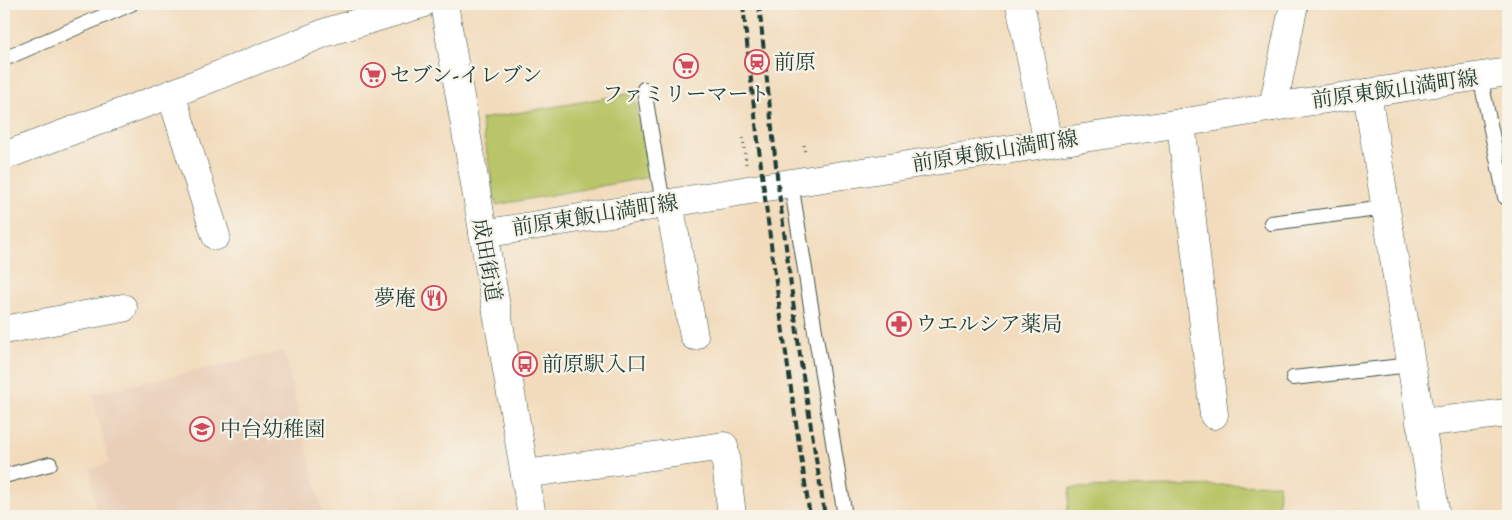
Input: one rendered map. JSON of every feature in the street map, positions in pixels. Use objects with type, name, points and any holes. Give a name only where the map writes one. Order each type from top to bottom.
[{"type":"main road","points":[[4,156],[171,94],[327,32],[421,4]]},
{"type":"main road","name":"成田街道","points":[[444,4],[482,234],[532,516]]},
{"type":"main road","points":[[1020,4],[1048,143]]},
{"type":"main road","points":[[1273,107],[1294,4]]},
{"type":"main road","name":"前原東飯山満町線","points":[[482,234],[791,183],[1508,72]]},
{"type":"main road","points":[[1366,93],[1436,516]]},
{"type":"main road","points":[[171,94],[216,236]]},
{"type":"main road","points":[[1181,123],[1214,415]]},
{"type":"main road","points":[[666,204],[694,336]]},
{"type":"main road","points":[[4,330],[123,308]]},
{"type":"main road","points":[[1420,422],[1508,413]]},
{"type":"main road","points":[[525,474],[724,446],[732,516]]},
{"type":"lane","points":[[4,59],[131,4]]},
{"type":"lane","points":[[1480,76],[1505,197]]},
{"type":"lane","points":[[644,89],[666,204]]},
{"type":"lane","points":[[791,183],[846,516]]},
{"type":"lane","points":[[1271,223],[1385,208]]},
{"type":"lane","points":[[1293,378],[1411,365]]},
{"type":"lane","points":[[4,476],[50,464]]},
{"type":"path","points":[[742,138],[747,170]]},
{"type":"shaded area","name":"中台幼稚園","points":[[284,351],[323,516],[97,516],[90,469],[109,463],[92,394]]},
{"type":"green space","points":[[634,93],[650,177],[496,205],[481,119]]},
{"type":"green space","points":[[1279,484],[1278,516],[1067,516],[1070,488]]},
{"type":"railway","points":[[743,4],[773,260],[810,516]]},
{"type":"railway","points":[[759,4],[778,185],[801,363],[825,516]]},
{"type":"place","name":"前原","points":[[757,62]]},
{"type":"place","name":"ファミリーマート","points":[[686,66]]},
{"type":"place","name":"セブン-イレブン","points":[[373,75]]},
{"type":"place","name":"夢庵","points":[[434,298]]},
{"type":"place","name":"ウエルシア薬局","points":[[899,324]]},
{"type":"place","name":"前原駅入口","points":[[525,364]]},
{"type":"place","name":"中台幼稚園","points":[[202,429]]}]
